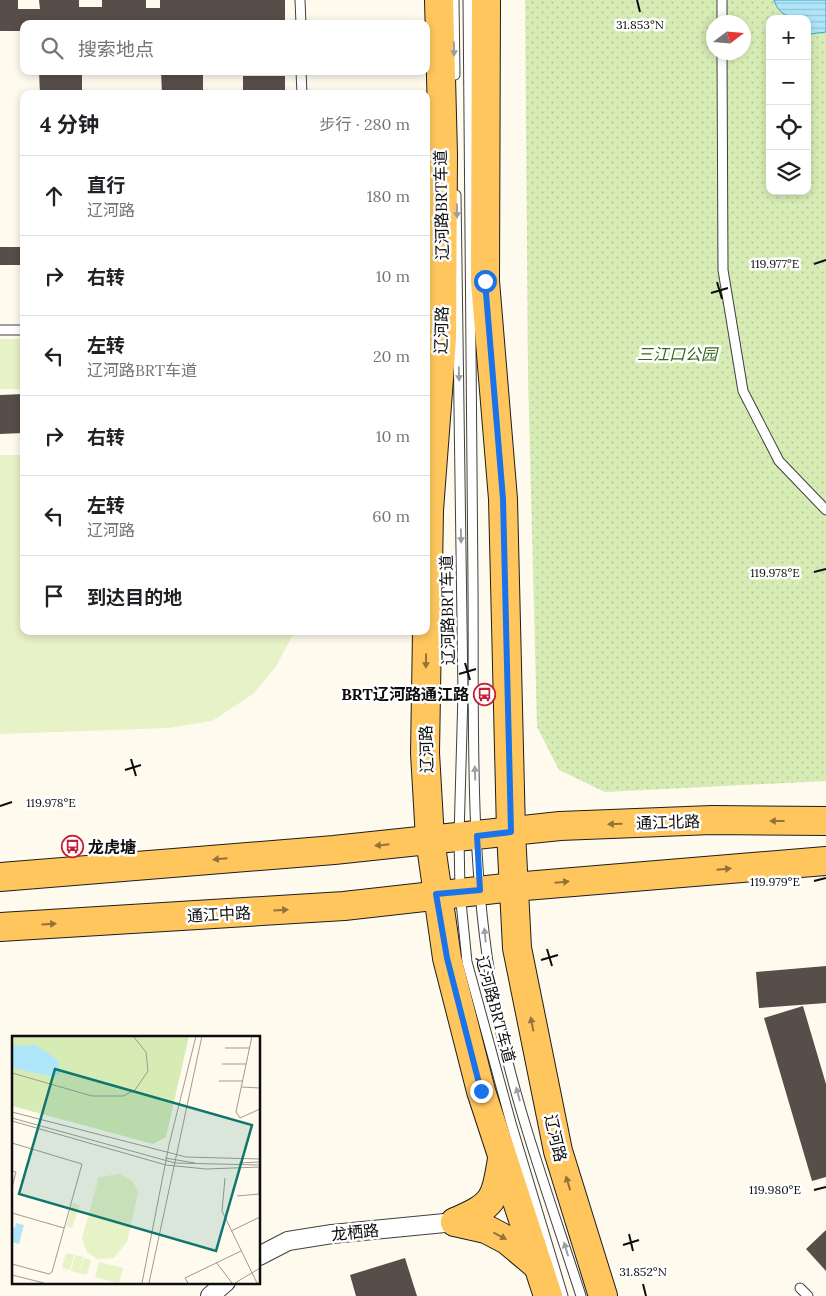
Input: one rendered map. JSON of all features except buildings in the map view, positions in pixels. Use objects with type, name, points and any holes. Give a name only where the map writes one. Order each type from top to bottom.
[{"type":"main road","name":"辽河路","points":[[430,497],[442,339],[444,154],[439,0]]},
{"type":"main road","points":[[486,0],[485,281],[503,499],[511,832]]},
{"type":"main road","name":"辽河路","points":[[427,635],[425,753],[430,839],[459,892]]},
{"type":"main road","name":"通江北路","points":[[430,839],[560,826],[712,820],[826,821]]},
{"type":"main road","name":"辽河路","points":[[511,832],[517,948],[558,1151],[603,1296]]},
{"type":"main road","points":[[0,877],[324,850],[430,839]]},
{"type":"main road","points":[[513,887],[826,861]]},
{"type":"main road","name":"通江中路","points":[[0,927],[344,906],[513,887]]},
{"type":"main road","points":[[459,892],[447,958],[481,1091],[548,1296]]},
{"type":"main road","points":[[454,1222],[482,1211],[496,1193],[502,1157]]},
{"type":"main road","points":[[454,1222],[486,1229],[507,1240],[538,1266]]},
{"type":"street","name":"龙栖路","points":[[260,1256],[288,1242],[332,1234],[454,1222]]},
{"type":"street","points":[[210,1296],[224,1284]]},
{"type":"lane","points":[[300,0],[301,20]]},
{"type":"lane","points":[[454,0],[455,89]]},
{"type":"lane","name":"辽河路BRT车道","points":[[468,0],[468,836],[459,892],[467,962],[511,1123],[564,1296]]},
{"type":"lane","points":[[722,0],[722,15]]},
{"type":"lane","points":[[722,60],[723,270],[742,391],[779,461],[826,510]]},
{"type":"lane","points":[[302,75],[302,90]]},
{"type":"lane","name":"辽河路BRT车道","points":[[456,188],[468,836],[459,892],[492,986],[504,1042],[524,1117],[581,1296]]},
{"type":"lane","points":[[0,330],[20,330]]},
{"type":"lane","points":[[800,1288],[808,1296]]},
{"type":"green space","name":"三江口公园","points":[[525,0],[826,0],[826,781],[605,792],[559,770],[537,727],[528,375]]},
{"type":"green space","points":[[0,339],[20,339],[20,389],[0,389]]},
{"type":"green space","points":[[0,455],[20,455],[20,635],[293,635],[275,668],[253,694],[212,721],[169,728],[0,734]]},
{"type":"water","points":[[774,0],[826,0],[826,32],[811,34],[811,15],[786,15]]},
{"type":"place","name":"BRT辽河路通江路","points":[[485,694]]},
{"type":"place","name":"龙虎塘","points":[[72,847]]},
{"type":"route","points":[[481,1091],[447,958],[436,894],[480,890],[477,836],[511,832],[503,499],[485,281]]}]
